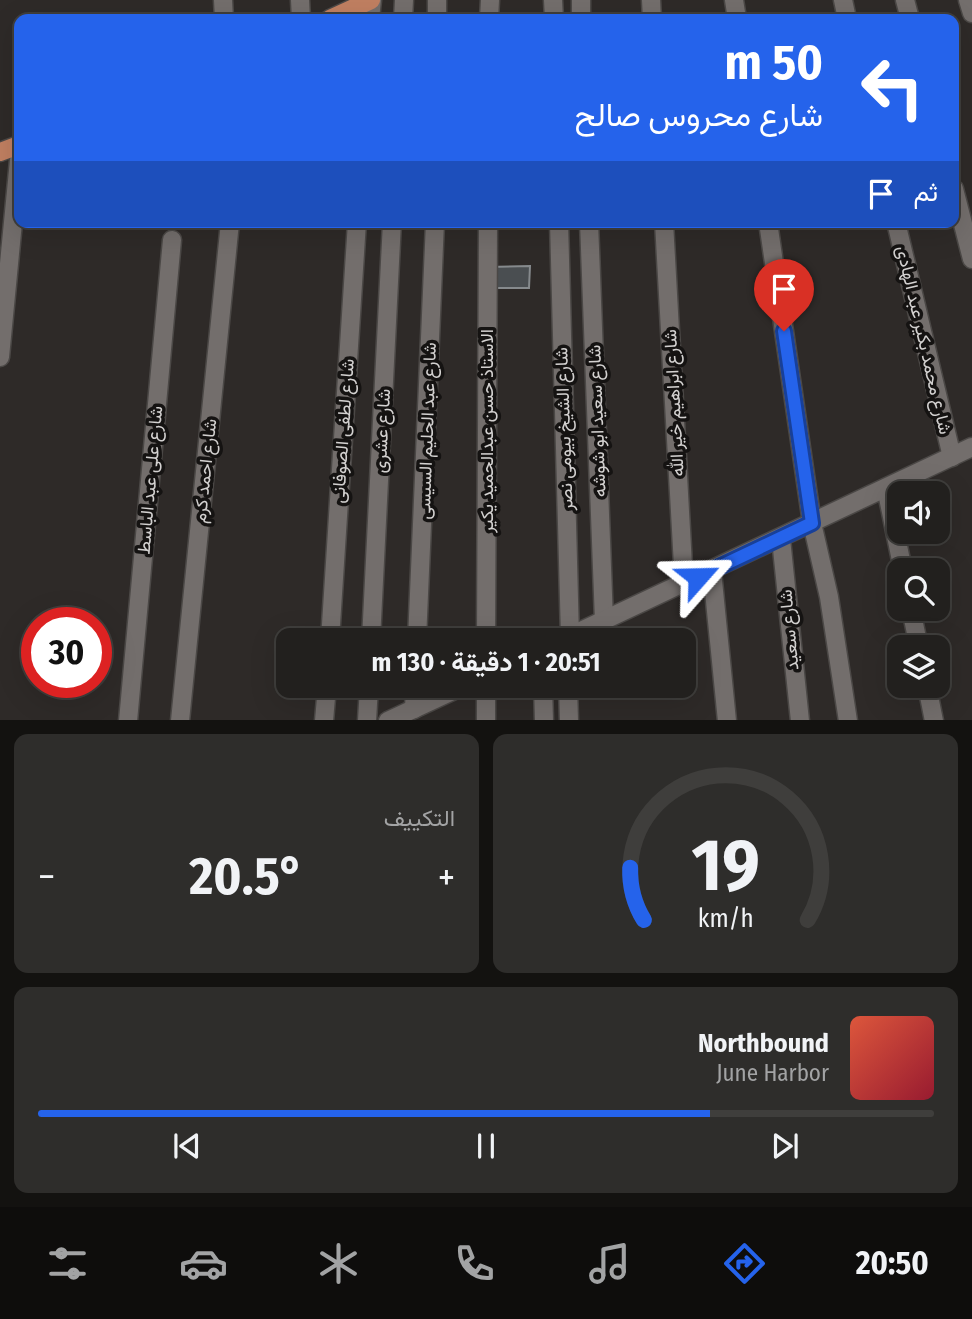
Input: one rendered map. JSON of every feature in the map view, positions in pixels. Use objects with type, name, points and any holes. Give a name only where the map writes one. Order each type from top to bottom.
[{"type":"main road","points":[[341,14],[372,0]]},
{"type":"street","points":[[968,0],[972,13]]},
{"type":"street","points":[[959,208],[972,259]]},
{"type":"street","points":[[0,357],[14,212]]},
{"type":"street","name":"شارع احمد كرم","points":[[180,720],[229,228]]},
{"type":"street","name":"شارع لطفى الصوفانى","points":[[331,628],[357,228]]},
{"type":"street","name":"شارع عشرى","points":[[372,628],[393,228]]},
{"type":"street","name":"شارع عبد الحليم السيسى","points":[[418,628],[435,228]]},
{"type":"street","name":"الاستاذ حسن عبدالحميد يكير","points":[[486,628],[488,228]]},
{"type":"street","name":"شارع الشيخ بيومى نصر","points":[[559,228],[566,628]]},
{"type":"street","name":"شارع سعيد ابو شوشه","points":[[589,228],[604,621]]},
{"type":"street","name":"شارع ابراهيم خير الله","points":[[664,228],[684,584]]},
{"type":"street","points":[[769,228],[812,523],[829,597],[848,720]]},
{"type":"street","name":"شارع محمد بكير عبد الهادى","points":[[897,228],[952,457]]},
{"type":"street","name":"شارع على عبد الباسط","points":[[128,720],[172,240]]},
{"type":"street","points":[[589,628],[972,447]]},
{"type":"street","points":[[886,488],[901,558]]},
{"type":"street","name":"شارع سعيد","points":[[781,539],[800,720]]},
{"type":"street","points":[[712,571],[727,720]]},
{"type":"street","points":[[324,720],[326,698]]},
{"type":"street","points":[[367,720],[368,698]]},
{"type":"street","points":[[414,698],[414,709]]},
{"type":"street","points":[[391,720],[437,698]]},
{"type":"street","points":[[486,698],[486,720]]},
{"type":"street","points":[[543,698],[544,720]]},
{"type":"street","points":[[568,698],[569,720]]},
{"type":"street","points":[[929,698],[934,720]]},
{"type":"building","points":[[530,266],[529,288],[488,288],[488,267]]},
{"type":"route","points":[[698,577],[812,523],[784,331]]}]
